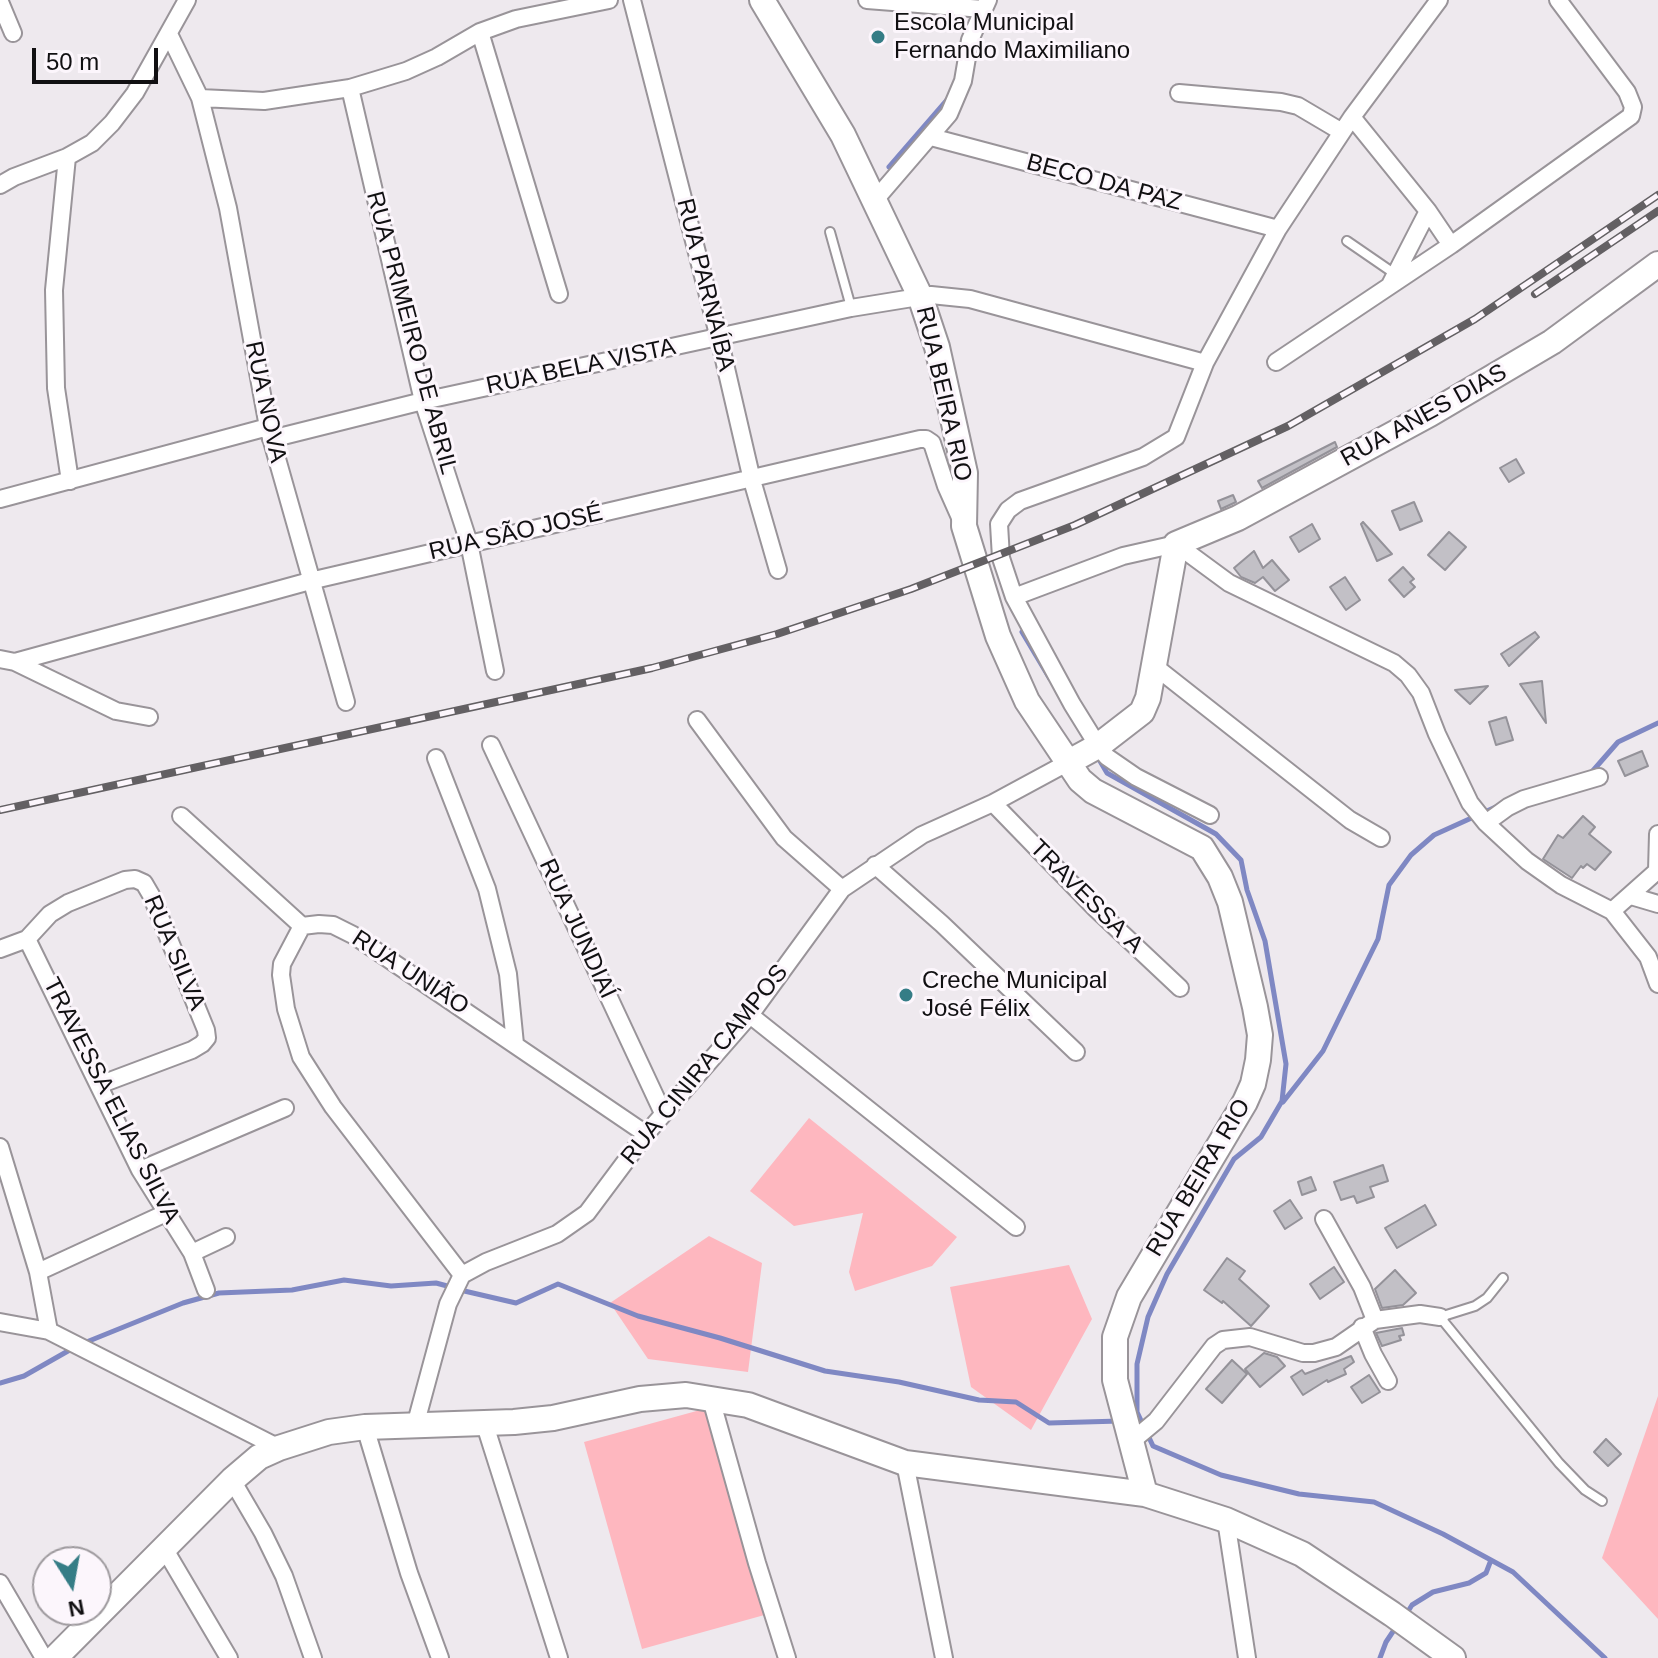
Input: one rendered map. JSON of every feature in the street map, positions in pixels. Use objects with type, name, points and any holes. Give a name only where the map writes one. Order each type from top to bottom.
[{"type":"street","points":[[0,185],[92,143],[135,93],[187,0]]},
{"type":"street","points":[[200,98],[264,101],[350,88],[406,71],[480,32],[537,14],[609,0]]},
{"type":"street","name":"RUA PARNAÍBA","points":[[632,0],[719,338],[752,480],[778,570]]},
{"type":"street","name":"RUA BEIRA RIO","points":[[762,0],[843,135],[875,200],[937,347],[965,473],[964,526],[985,600],[1008,663],[1027,701],[1083,755],[1080,780],[1093,791],[1202,848],[1230,902],[1260,1035],[1256,1072],[1245,1102],[1129,1297],[1115,1337],[1115,1380],[1132,1432],[1145,1494]]},
{"type":"street","points":[[867,0],[985,4],[970,40],[959,94],[949,114],[875,200]]},
{"type":"street","points":[[1083,755],[1072,704],[1014,597],[1001,558],[999,524],[1008,510],[1020,501],[1143,457],[1169,443],[1180,429],[1205,363],[1278,229],[1352,117],[1439,0]]},
{"type":"street","points":[[1276,362],[1393,280],[1451,245],[1631,116],[1633,107],[1627,92],[1558,0]]},
{"type":"street","points":[[0,2],[13,33]]},
{"type":"street","points":[[480,32],[559,294]]},
{"type":"street","name":"RUA NOVA","points":[[169,34],[200,98],[228,208],[270,433],[346,702]]},
{"type":"street","name":"RUA PRIMEIRO DE ABRIL","points":[[350,88],[423,401],[469,543],[495,671]]},
{"type":"street","points":[[1179,93],[1281,102],[1312,113],[1342,132]]},
{"type":"street","points":[[1352,117],[1428,211],[1451,245]]},
{"type":"street","name":"BECO DA PAZ","points":[[931,137],[1278,229]]},
{"type":"street","points":[[67,157],[54,290],[56,388],[70,481]]},
{"type":"street","points":[[1393,280],[1428,211]]},
{"type":"street","name":"RUA ANES DIAS","points":[[1176,544],[1238,518],[1443,406],[1552,342],[1658,264]]},
{"type":"street","points":[[917,296],[946,294],[970,299],[1205,363]]},
{"type":"street","name":"RUA BELA VISTA","points":[[0,499],[270,433],[917,296]]},
{"type":"street","name":"RUA SÃO JOSÉ","points":[[7,661],[310,581],[926,439],[932,443],[946,486],[964,526]]},
{"type":"street","points":[[1014,597],[1123,556],[1176,544],[1229,583],[1394,663],[1421,693],[1470,803],[1485,822],[1527,861],[1561,885],[1612,911],[1648,957],[1658,984]]},
{"type":"street","points":[[1083,755],[1142,712],[1148,698],[1176,544]]},
{"type":"street","points":[[7,661],[116,711],[149,717]]},
{"type":"street","points":[[1153,665],[1350,820],[1381,838]]},
{"type":"street","points":[[697,720],[784,838],[842,889]]},
{"type":"street","name":"RUA JUNDIAÍ","points":[[491,745],[663,1113]]},
{"type":"street","points":[[1083,755],[1107,757],[1136,777],[1210,815]]},
{"type":"street","name":"RUA CINIRA CAMPOS","points":[[460,1278],[574,1224],[598,1201],[663,1113],[750,1015],[842,889],[922,835],[993,803],[1083,755]]},
{"type":"street","points":[[436,758],[487,889],[508,974],[515,1044]]},
{"type":"street","points":[[1485,822],[1524,799],[1599,777]]},
{"type":"street","name":"TRAVESSA A","points":[[993,803],[1096,909],[1180,988]]},
{"type":"street","points":[[181,816],[302,926],[282,964],[281,975],[286,1009],[301,1057],[333,1107],[460,1278],[448,1304],[415,1426]]},
{"type":"street","points":[[1612,911],[1658,871],[1658,834]]},
{"type":"street","points":[[875,865],[942,924],[1076,1052]]},
{"type":"street","name":"RUA SILVA","points":[[27,939],[50,914],[68,903],[125,880],[135,879],[144,883],[151,895],[207,1038],[192,1050],[99,1085]]},
{"type":"street","points":[[1631,896],[1658,904]]},
{"type":"street","name":"RUA UNIÃO","points":[[302,926],[333,925],[353,935],[646,1134]]},
{"type":"street","points":[[0,949],[27,939]]},
{"type":"street","name":"TRAVESSA ELIAS SILVA","points":[[27,939],[140,1170],[192,1253],[206,1290]]},
{"type":"street","points":[[750,1015],[1016,1227]]},
{"type":"street","points":[[140,1170],[285,1108]]},
{"type":"street","points":[[0,1147],[38,1272],[49,1331]]},
{"type":"street","points":[[38,1272],[166,1213]]},
{"type":"street","points":[[1324,1219],[1362,1287],[1373,1354],[1388,1381]]},
{"type":"street","points":[[192,1253],[226,1237]]},
{"type":"street","points":[[1132,1432],[1156,1421],[1214,1346],[1223,1340],[1250,1337],[1303,1353],[1314,1353],[1336,1347],[1368,1324],[1420,1314],[1440,1317]]},
{"type":"street","points":[[0,1322],[49,1331],[279,1448]]},
{"type":"street","points":[[55,1658],[232,1480],[259,1457],[279,1448],[329,1432],[365,1427],[485,1425],[553,1418],[663,1396],[748,1405],[905,1463],[1145,1494],[1226,1520],[1302,1554],[1399,1619],[1449,1657]]},
{"type":"street","points":[[711,1399],[787,1658]]},
{"type":"street","points":[[485,1425],[559,1658]]},
{"type":"street","points":[[365,1427],[409,1573],[440,1658]]},
{"type":"street","points":[[905,1463],[944,1658]]},
{"type":"street","points":[[232,1480],[284,1576],[313,1658]]},
{"type":"street","points":[[1226,1520],[1247,1658]]},
{"type":"street","points":[[164,1548],[229,1658]]},
{"type":"street","points":[[0,1583],[44,1658]]},
{"type":"lane","points":[[830,232],[851,308]]},
{"type":"lane","points":[[1347,241],[1393,280]]},
{"type":"lane","points":[[1503,1278],[1487,1298],[1475,1306],[1440,1317],[1559,1463],[1585,1490],[1602,1501]]},
{"type":"shaded area","points":[[809,1118],[957,1237],[932,1266],[855,1291],[849,1272],[863,1213],[794,1226],[750,1191]]},
{"type":"shaded area","points":[[709,1236],[762,1263],[748,1372],[648,1359],[610,1303]]},
{"type":"shaded area","points":[[1069,1265],[1092,1319],[1031,1430],[971,1387],[950,1287]]},
{"type":"shaded area","points":[[1658,1396],[1658,1619],[1602,1558]]},
{"type":"shaded area","points":[[711,1407],[768,1614],[642,1649],[584,1442]]},
{"type":"building","points":[[1335,442],[1337,447],[1262,488],[1258,481]]},
{"type":"building","points":[[1516,459],[1524,473],[1509,482],[1500,468]]},
{"type":"building","points":[[1233,495],[1236,502],[1221,509],[1218,501]]},
{"type":"building","points":[[1414,502],[1422,521],[1400,530],[1392,511]]},
{"type":"building","points":[[1363,522],[1392,554],[1377,561],[1361,524]]},
{"type":"building","points":[[1312,524],[1320,539],[1299,552],[1290,537]]},
{"type":"building","points":[[1449,532],[1466,547],[1445,570],[1428,555]]},
{"type":"building","points":[[1254,551],[1263,568],[1272,560],[1289,580],[1275,591],[1263,577],[1255,583],[1241,577],[1234,568]]},
{"type":"building","points":[[1403,567],[1414,579],[1410,582],[1415,587],[1404,597],[1389,580]]},
{"type":"building","points":[[1345,577],[1360,600],[1346,610],[1330,587]]},
{"type":"building","points":[[1535,632],[1539,637],[1509,666],[1501,654]]},
{"type":"building","points":[[1542,681],[1546,723],[1520,684]]},
{"type":"building","points":[[1488,686],[1470,704],[1455,690]]},
{"type":"building","points":[[1506,717],[1513,740],[1496,745],[1489,722]]},
{"type":"building","points":[[1642,751],[1648,766],[1625,776],[1618,761]]},
{"type":"building","points":[[1583,816],[1595,827],[1589,834],[1611,852],[1595,870],[1587,864],[1583,868],[1581,866],[1572,878],[1543,859],[1558,835],[1563,838]]},
{"type":"building","points":[[1383,1165],[1388,1181],[1370,1187],[1374,1197],[1357,1203],[1354,1196],[1341,1200],[1334,1182]]},
{"type":"building","points":[[1311,1177],[1316,1190],[1302,1195],[1298,1182]]},
{"type":"building","points":[[1290,1200],[1302,1218],[1285,1229],[1274,1211]]},
{"type":"building","points":[[1425,1205],[1436,1225],[1397,1248],[1385,1228]]},
{"type":"building","points":[[1227,1258],[1245,1271],[1239,1279],[1269,1306],[1251,1326],[1223,1301],[1204,1290]]},
{"type":"building","points":[[1334,1267],[1344,1282],[1320,1299],[1310,1284]]},
{"type":"building","points":[[1395,1270],[1416,1293],[1403,1305],[1382,1308],[1375,1289]]},
{"type":"building","points":[[1402,1328],[1404,1335],[1399,1336],[1401,1340],[1382,1346],[1376,1333]]},
{"type":"building","points":[[1264,1353],[1277,1357],[1285,1366],[1260,1387],[1245,1369]]},
{"type":"building","points":[[1351,1356],[1354,1362],[1344,1369],[1346,1374],[1327,1380],[1303,1395],[1291,1377],[1302,1370],[1305,1374]]},
{"type":"building","points":[[1232,1360],[1247,1374],[1222,1403],[1206,1389]]},
{"type":"building","points":[[1369,1375],[1380,1392],[1362,1403],[1351,1387]]},
{"type":"building","points":[[1606,1439],[1621,1454],[1608,1466],[1594,1452]]},
{"type":"waterway","points":[[889,167],[947,100]]},
{"type":"waterway","points":[[1022,632],[1050,679]]},
{"type":"waterway","points":[[1590,774],[1618,742],[1658,723]]},
{"type":"waterway","points":[[1097,756],[1107,773],[1216,834],[1241,860],[1247,890],[1265,941],[1286,1064],[1282,1101],[1261,1137],[1234,1159],[1167,1274],[1148,1317],[1137,1364],[1137,1412],[1153,1446],[1221,1475],[1299,1494],[1374,1502],[1443,1534],[1513,1572],[1605,1658]]},
{"type":"waterway","points":[[1283,1102],[1323,1051],[1378,939],[1389,885],[1411,855],[1434,835],[1498,806]]},
{"type":"waterway","points":[[84,1343],[183,1303],[219,1293],[292,1290],[344,1280],[391,1286],[436,1283],[451,1287]]},
{"type":"waterway","points":[[460,1290],[516,1303],[558,1284],[638,1316],[825,1371],[899,1382],[979,1400],[1016,1402],[1049,1423],[1120,1421]]},
{"type":"waterway","points":[[0,1383],[24,1376],[75,1347]]},
{"type":"waterway","points":[[1405,1616],[1412,1605],[1433,1592],[1469,1583],[1486,1573],[1491,1560]]},
{"type":"waterway","points":[[1380,1658],[1396,1627]]},
{"type":"railway","points":[[0,810],[652,668],[777,634],[911,589],[1075,525],[1288,426],[1475,319],[1658,195]]},
{"type":"railway","points":[[1535,294],[1658,211]]},
{"type":"place","name":"Escola Municipal Fernando Maximiliano","points":[[878,37]]},
{"type":"place","name":"Creche Municipal José Félix","points":[[906,995]]}]
